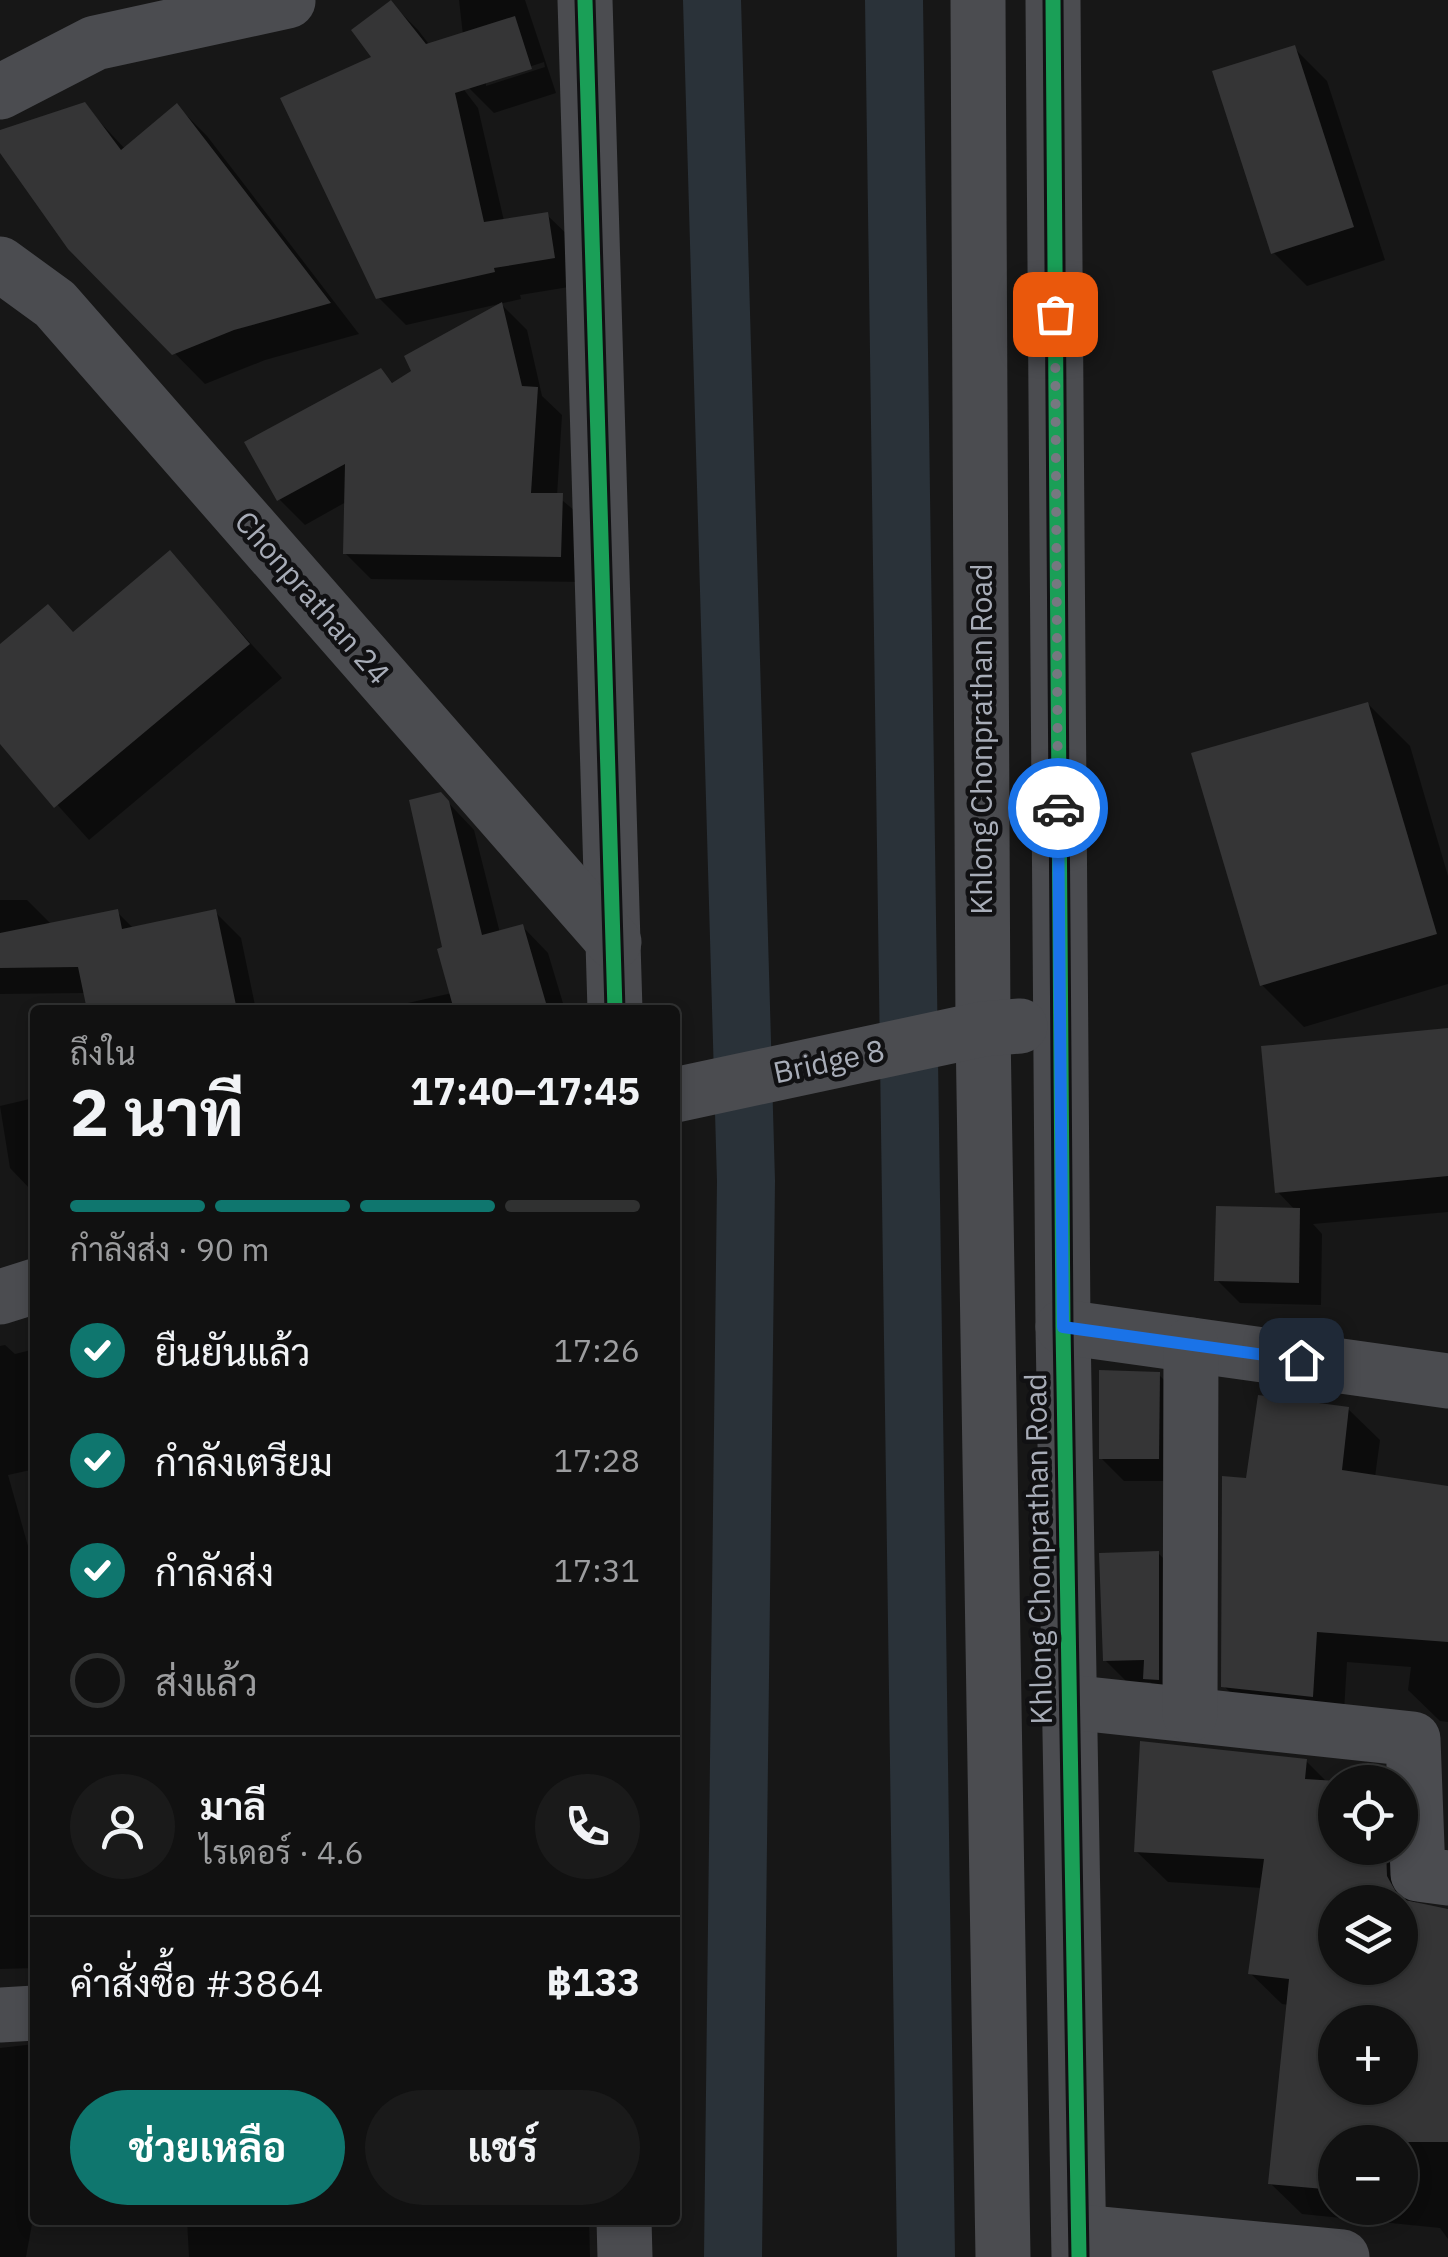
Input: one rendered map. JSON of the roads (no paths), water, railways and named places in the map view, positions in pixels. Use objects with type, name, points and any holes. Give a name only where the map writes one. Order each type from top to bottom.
[{"type":"street","points":[[585,0],[615,1005]]},
{"type":"street","name":"Khlong Chonprathan Road","points":[[978,0],[983,1030],[1003,2257]]},
{"type":"street","name":"Khlong Chonprathan Road","points":[[1053,0],[1059,1022],[1079,2244]]},
{"type":"street","points":[[0,92],[95,43],[288,1]]},
{"type":"street","name":"Chonprathan 24","points":[[0,264],[55,304],[614,942]]},
{"type":"street","name":"Bridge 8","points":[[680,1093],[983,1030],[1059,1022]]},
{"type":"street","points":[[0,1297],[30,1288]]},
{"type":"street","points":[[1063,1327],[1448,1381]]},
{"type":"street","points":[[1190,1714],[1191,1345]]},
{"type":"street","points":[[1069,1702],[1431,1729],[1418,1874],[1448,1878]]},
{"type":"street","points":[[0,2015],[30,2013]]},
{"type":"street","points":[[624,2225],[624,2257]]},
{"type":"street","points":[[1079,2244],[1342,2257]]},
{"type":"waterway","points":[[712,0],[746,1181],[733,2257]]},
{"type":"waterway","points":[[894,0],[926,2257]]}]
